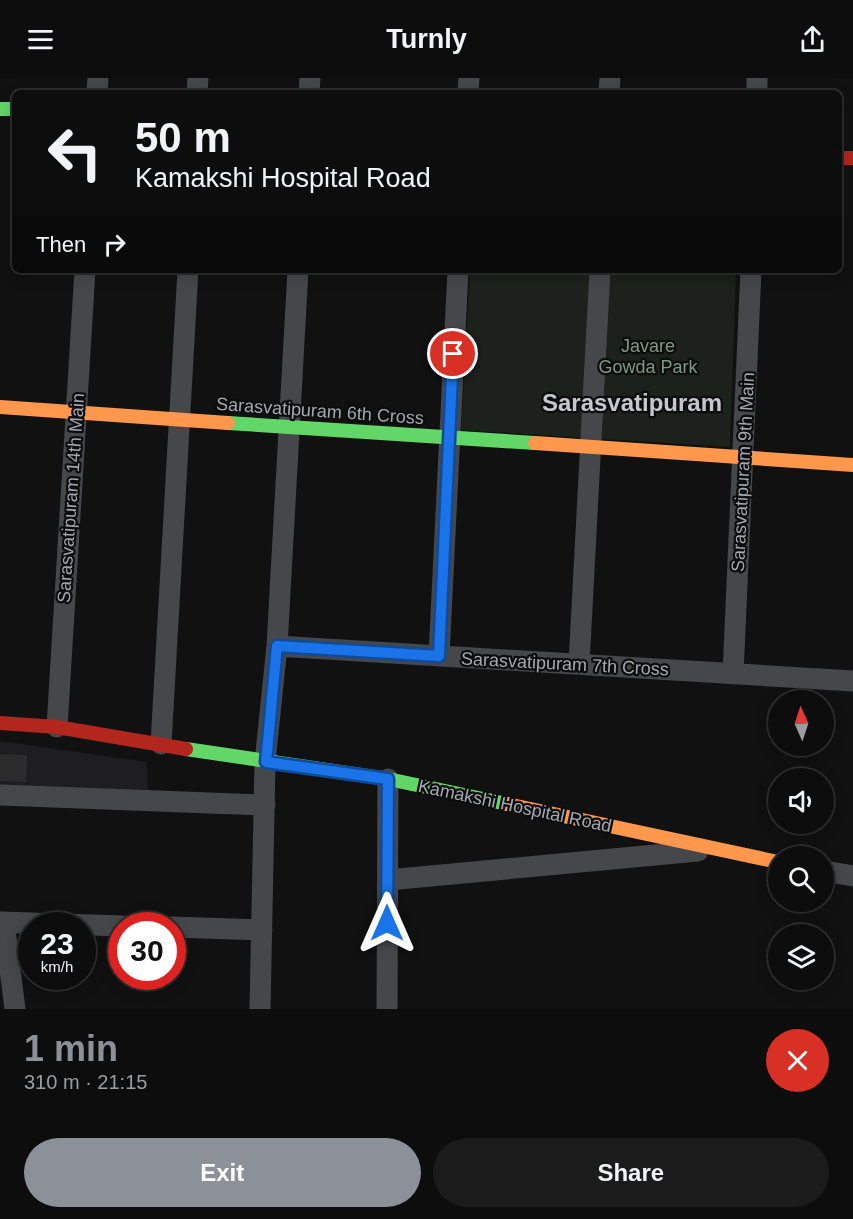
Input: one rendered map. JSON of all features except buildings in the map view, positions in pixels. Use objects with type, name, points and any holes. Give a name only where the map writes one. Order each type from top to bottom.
[{"type":"street","name":"Sarasvatipuram 14th Main","points":[[57,727],[86,273]]},
{"type":"street","points":[[161,744],[188,273]]},
{"type":"street","points":[[260,1009],[266,762],[277,646],[298,273]]},
{"type":"street","points":[[439,656],[458,273]]},
{"type":"street","points":[[579,664],[600,273]]},
{"type":"street","name":"Sarasvatipuram 9th Main","points":[[733,674],[745,458],[751,273]]},
{"type":"street","name":"Sarasvatipuram 6th Cross","points":[[0,407],[853,465]]},
{"type":"street","name":"Sarasvatipuram 7th Cross","points":[[277,646],[853,681]]},
{"type":"street","name":"Kamakshi Hospital Road","points":[[0,723],[57,727],[266,762],[388,779],[768,860]]},
{"type":"street","points":[[387,1009],[388,779]]},
{"type":"street","points":[[0,795],[265,805]]},
{"type":"street","points":[[388,880],[718,849]]},
{"type":"street","points":[[834,873],[853,876]]},
{"type":"street","points":[[15,1009],[2,922],[108,926]]},
{"type":"street","points":[[186,927],[262,930]]},
{"type":"shaded area","points":[[0,741],[147,762],[148,795],[0,789]]},
{"type":"green space","name":"Javare Gowda Park","points":[[470,273],[736,273],[730,447],[461,430]]},
{"type":"traffic: fast","points":[[0,109],[12,109]]},
{"type":"traffic: fast","points":[[228,423],[535,443]]},
{"type":"traffic: fast","points":[[186,749],[388,779],[507,804]]},
{"type":"traffic: slow","points":[[0,407],[228,423]]},
{"type":"traffic: slow","points":[[535,443],[853,465]]},
{"type":"traffic: slow","points":[[507,804],[768,860]]},
{"type":"traffic: jam","points":[[842,158],[853,158]]},
{"type":"traffic: jam","points":[[0,723],[57,727],[186,749]]},
{"type":"district","name":"Sarasvatipuram","points":[[632,402]]},
{"type":"route","points":[[387,923],[388,779],[266,762],[277,646],[439,656],[453,354]]}]
